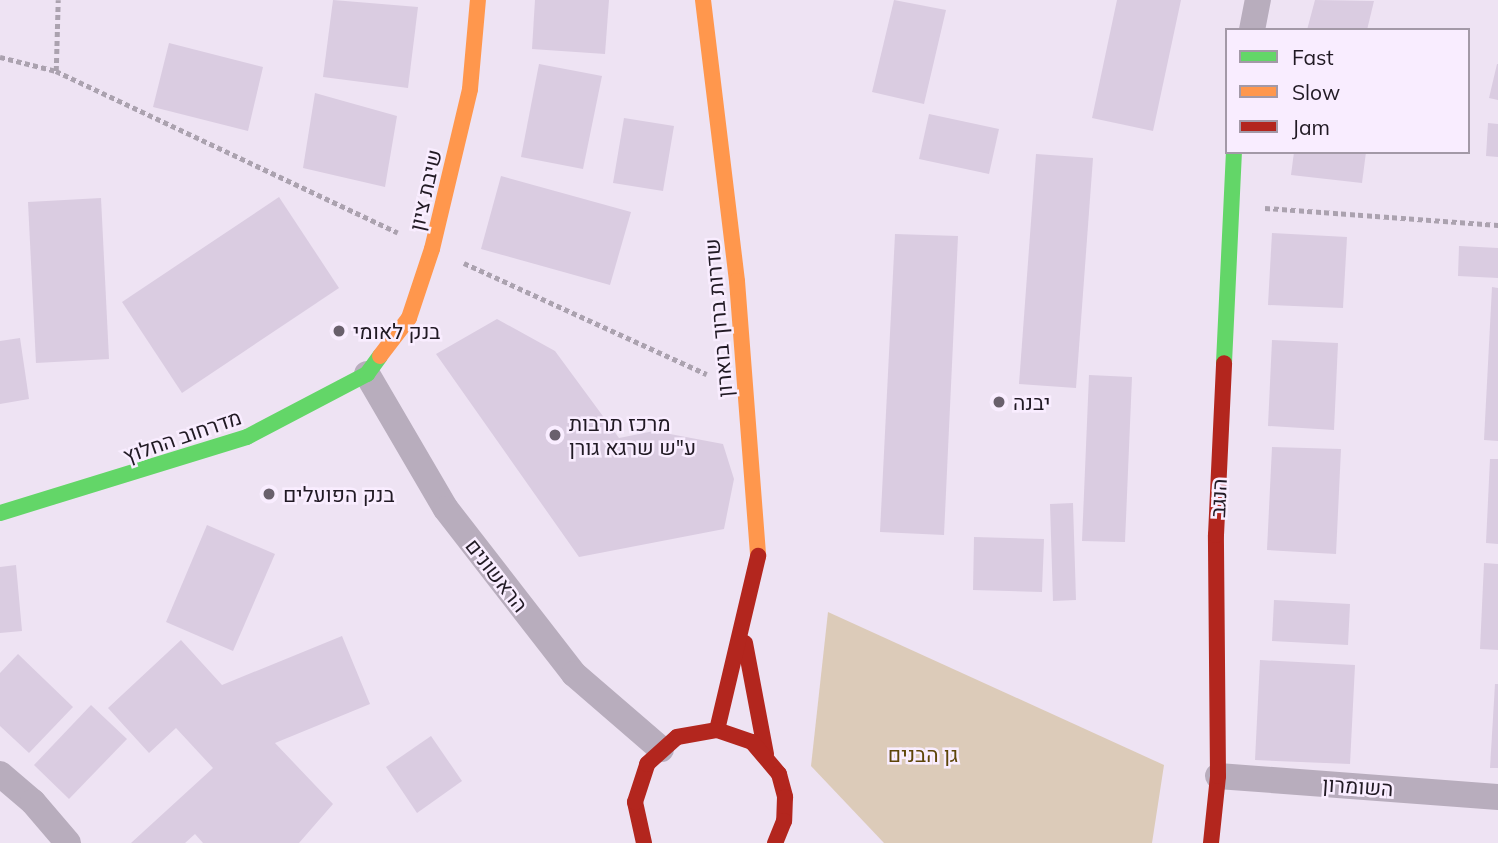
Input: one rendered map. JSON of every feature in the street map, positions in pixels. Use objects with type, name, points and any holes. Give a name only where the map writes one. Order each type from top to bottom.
[{"type":"street","name":"שיבת ציון","points":[[367,373],[409,318],[432,249],[470,89],[478,0]]},
{"type":"street","name":"שדרות ברוך בוארון","points":[[703,0],[737,281],[758,552],[743,632],[717,730]]},
{"type":"street","points":[[1252,28],[1258,0]]},
{"type":"street","name":"הנגב","points":[[1211,843],[1218,776],[1216,535],[1234,154]]},
{"type":"street","name":"מדרחוב החלוץ","points":[[0,513],[247,437],[367,373]]},
{"type":"street","name":"הראשונים","points":[[367,373],[446,509],[574,674],[661,748]]},
{"type":"street","name":"שדרות ברוך בוארון","points":[[743,632],[766,754]]},
{"type":"street","points":[[644,843],[635,802],[647,764],[661,748],[677,737],[717,730],[735,734],[766,754],[779,774],[785,797],[784,821],[775,843]]},
{"type":"street","points":[[0,774],[33,802],[68,843]]},
{"type":"street","name":"השומרון","points":[[1218,776],[1498,797]]},
{"type":"street","points":[[784,821],[798,835]]},
{"type":"path","points":[[56,71],[58,0]]},
{"type":"path","points":[[0,57],[56,71],[432,249],[746,391]]},
{"type":"path","points":[[1231,205],[1498,225]]},
{"type":"green space","name":"גן הבנים","points":[[828,612],[1164,765],[1152,843],[884,843],[811,766]]},
{"type":"building","points":[[333,0],[418,7],[408,88],[323,77]]},
{"type":"building","points":[[535,0],[609,0],[605,54],[532,49]]},
{"type":"building","points":[[894,0],[946,10],[924,104],[872,92]]},
{"type":"building","points":[[1117,0],[1181,0],[1153,131],[1092,118]]},
{"type":"building","points":[[1315,0],[1374,1],[1367,28],[1308,28]]},
{"type":"building","points":[[169,43],[263,67],[248,131],[153,107]]},
{"type":"building","points":[[539,64],[602,76],[583,169],[521,157]]},
{"type":"building","points":[[1498,64],[1498,100],[1489,98]]},
{"type":"building","points":[[315,93],[397,116],[385,187],[303,168]]},
{"type":"building","points":[[929,114],[999,129],[989,174],[919,159]]},
{"type":"building","points":[[624,118],[674,126],[663,191],[613,183]]},
{"type":"building","points":[[1488,123],[1498,124],[1498,157],[1486,156]]},
{"type":"building","points":[[1036,154],[1093,158],[1076,388],[1019,384]]},
{"type":"building","points":[[1294,154],[1366,154],[1362,183],[1291,175]]},
{"type":"building","points":[[501,176],[631,212],[610,285],[481,249]]},
{"type":"building","points":[[279,197],[339,288],[182,393],[122,302]]},
{"type":"building","points":[[101,198],[109,359],[36,363],[28,202]]},
{"type":"building","points":[[1272,233],[1347,237],[1343,308],[1268,305]]},
{"type":"building","points":[[895,234],[958,236],[944,535],[880,532]]},
{"type":"building","points":[[1459,246],[1498,248],[1498,278],[1458,276]]},
{"type":"building","points":[[1492,287],[1498,288],[1498,441],[1484,440]]},
{"type":"building","name":"מרכז תרבות ע\"ש שרגא גורן","points":[[497,319],[555,351],[619,438],[654,431],[723,444],[734,479],[724,529],[579,557],[436,354]]},
{"type":"building","points":[[20,338],[29,399],[0,404],[0,341]]},
{"type":"building","points":[[1272,340],[1338,343],[1334,430],[1268,426]]},
{"type":"building","points":[[1089,375],[1132,377],[1125,542],[1082,541]]},
{"type":"building","points":[[1272,447],[1341,449],[1336,554],[1267,550]]},
{"type":"building","points":[[1490,459],[1498,459],[1498,544],[1486,543]]},
{"type":"building","points":[[1073,503],[1076,600],[1053,601],[1050,504]]},
{"type":"building","points":[[207,525],[275,554],[233,651],[166,622]]},
{"type":"building","points":[[974,537],[1044,539],[1042,592],[973,590]]},
{"type":"building","points":[[1484,563],[1498,564],[1498,650],[1480,649]]},
{"type":"building","points":[[16,565],[22,631],[0,633],[0,567]]},
{"type":"building","points":[[1274,600],[1350,604],[1348,645],[1272,641]]},
{"type":"building","points":[[342,636],[370,704],[275,743],[333,804],[299,843],[203,843],[195,834],[185,843],[131,843],[213,768],[176,728],[149,753],[108,708],[181,640],[222,685]]},
{"type":"building","points":[[18,654],[73,707],[29,753],[0,726],[0,673]]},
{"type":"building","points":[[1260,660],[1355,665],[1350,764],[1255,760]]},
{"type":"building","points":[[1495,684],[1498,684],[1498,768],[1490,768]]},
{"type":"building","points":[[91,705],[127,739],[69,799],[34,765]]},
{"type":"building","points":[[431,736],[462,781],[417,813],[386,767]]},
{"type":"traffic: fast","points":[[1224,363],[1234,154]]},
{"type":"traffic: fast","points":[[0,513],[247,437],[367,374],[380,356]]},
{"type":"traffic: slow","points":[[380,356],[409,318],[432,249],[470,89],[478,0]]},
{"type":"traffic: slow","points":[[703,0],[737,281],[758,556]]},
{"type":"traffic: jam","points":[[1211,843],[1218,776],[1216,535],[1224,363]]},
{"type":"traffic: jam","points":[[717,730],[758,556]]},
{"type":"traffic: jam","points":[[745,643],[766,754]]},
{"type":"traffic: jam","points":[[644,843],[635,802],[647,764],[677,737],[717,730],[752,742],[779,774],[785,797],[784,821],[775,843]]},
{"type":"place","name":"בנק לאומי","points":[[339,331]]},
{"type":"place","name":"יבנה","points":[[999,402]]},
{"type":"place","name":"מרכז תרבות ע\"ש שרגא גורן","points":[[555,435]]},
{"type":"place","name":"בנק הפועלים","points":[[269,494]]}]
